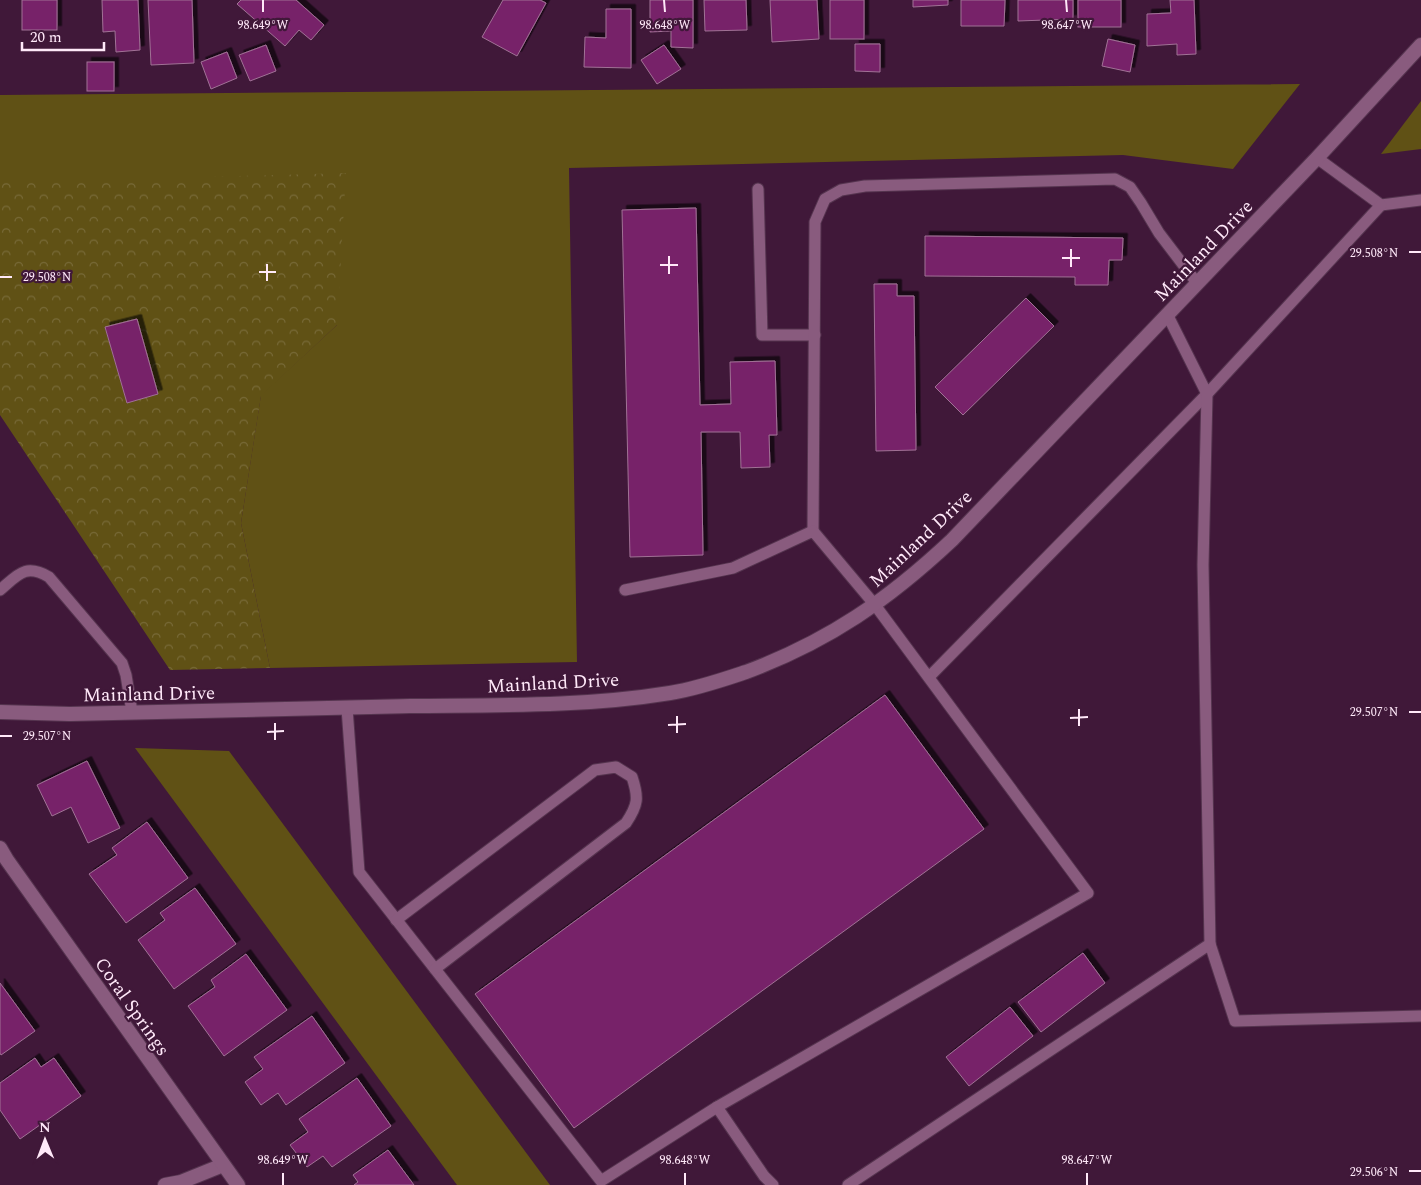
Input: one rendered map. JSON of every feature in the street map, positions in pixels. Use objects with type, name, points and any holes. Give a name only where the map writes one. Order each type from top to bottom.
[{"type":"main road","name":"Mainland Drive","points":[[0,712],[70,714],[578,703],[671,693],[725,679],[778,660],[828,635],[875,605],[919,570],[952,540],[1317,158],[1421,45]]},
{"type":"main road","name":"Coral Springs","points":[[0,848],[12,868],[238,1185]]},
{"type":"main road","points":[[164,1185],[181,1182],[224,1165]]},
{"type":"lane","points":[[1317,158],[1380,206]]},
{"type":"lane","points":[[347,708],[359,872],[601,1181],[717,1108],[1088,893],[875,605],[813,531],[815,222],[825,199],[841,190],[865,186],[1115,179],[1130,187],[1159,233],[1197,283]]},
{"type":"lane","points":[[758,189],[762,335],[815,335]]},
{"type":"lane","points":[[929,677],[1207,394],[1380,206],[1421,200]]},
{"type":"lane","points":[[1167,314],[1207,394],[1203,565],[1210,944],[1235,1021],[1421,1016]]},
{"type":"lane","points":[[624,590],[733,568],[813,531]]},
{"type":"lane","points":[[0,590],[24,570],[40,571],[49,576],[122,663],[126,675],[132,712]]},
{"type":"lane","points":[[396,920],[595,770],[616,767],[632,777],[637,793],[635,810],[626,823],[435,969]]},
{"type":"lane","points":[[848,1185],[1210,944]]},
{"type":"lane","points":[[717,1108],[764,1176],[773,1185]]},
{"type":"green space","points":[[1300,84],[1233,169],[1123,155],[569,168],[577,662],[270,668],[241,523],[261,395],[337,325],[137,179],[0,179],[0,95]]},
{"type":"green space","points":[[1421,101],[1421,149],[1381,154]]},
{"type":"green space","points":[[346,173],[337,325],[261,396],[241,523],[270,668],[170,670],[0,415],[0,179],[137,179]],"holes":[[[136,319],[158,394],[127,403],[105,328]]]},
{"type":"green space","points":[[135,748],[229,751],[550,1185],[457,1185]]},
{"type":"building","points":[[22,0],[57,0],[57,30],[22,30]]},
{"type":"building","points":[[102,0],[138,0],[140,50],[116,52],[115,31],[103,32]]},
{"type":"building","points":[[148,0],[192,0],[194,63],[151,65]]},
{"type":"building","points":[[241,0],[296,0],[324,25],[311,40],[299,30],[285,46],[237,4]]},
{"type":"building","points":[[503,0],[540,0],[546,3],[517,56],[482,37]]},
{"type":"building","points":[[650,0],[693,0],[693,48],[671,47],[671,31],[650,32]]},
{"type":"building","points":[[704,0],[746,0],[747,30],[705,31]]},
{"type":"building","points":[[770,0],[817,0],[819,39],[772,42]]},
{"type":"building","points":[[830,0],[864,0],[864,39],[830,39]]},
{"type":"building","points":[[913,0],[948,0],[948,5],[913,7]]},
{"type":"building","points":[[961,0],[1005,0],[1004,26],[961,26]]},
{"type":"building","points":[[1018,0],[1073,0],[1073,19],[1018,21]]},
{"type":"building","points":[[1078,0],[1121,0],[1121,27],[1078,27]]},
{"type":"building","points":[[1170,0],[1194,0],[1196,54],[1177,55],[1177,44],[1147,46],[1147,14],[1171,13]]},
{"type":"building","points":[[606,9],[631,9],[631,68],[584,67],[585,37],[606,38]]},
{"type":"building","points":[[1108,39],[1135,45],[1130,72],[1102,66]]},
{"type":"building","points":[[855,44],[880,44],[880,72],[855,71]]},
{"type":"building","points":[[266,45],[276,71],[250,81],[239,55]]},
{"type":"building","points":[[664,45],[681,69],[657,84],[641,60]]},
{"type":"building","points":[[227,52],[237,78],[211,89],[201,62]]},
{"type":"building","points":[[87,62],[114,62],[114,91],[87,91]]},
{"type":"building","points":[[696,208],[700,405],[731,404],[730,362],[775,361],[777,435],[769,435],[770,467],[741,468],[740,432],[701,432],[703,555],[630,557],[622,210]]},
{"type":"building","points":[[925,236],[1123,238],[1122,260],[1109,260],[1108,285],[1075,285],[1075,277],[925,276]]},
{"type":"building","points":[[874,284],[897,284],[897,296],[914,296],[916,450],[876,451]]},
{"type":"building","points":[[1026,298],[1054,326],[963,415],[935,387]]},
{"type":"building","points":[[137,319],[158,394],[127,403],[105,327]]},
{"type":"building","points":[[885,695],[984,829],[574,1128],[475,994]]},
{"type":"building","points":[[87,761],[120,828],[88,843],[71,807],[52,816],[37,785]]},
{"type":"building","points":[[147,822],[188,878],[126,923],[89,874],[117,855],[112,848]]},
{"type":"building","points":[[195,888],[236,944],[174,989],[138,940],[165,920],[160,913]]},
{"type":"building","points":[[1083,953],[1105,983],[1041,1032],[1018,1002]]},
{"type":"building","points":[[246,954],[287,1010],[224,1056],[188,1006],[215,987],[211,980]]},
{"type":"building","points":[[0,983],[35,1031],[1,1055],[0,1053]]},
{"type":"building","points":[[1010,1007],[1033,1036],[969,1086],[946,1057]]},
{"type":"building","points":[[312,1016],[345,1063],[286,1105],[278,1093],[261,1105],[245,1082],[263,1069],[254,1057]]},
{"type":"building","points":[[35,1058],[41,1067],[54,1058],[81,1096],[20,1139],[0,1110],[0,1083]]},
{"type":"building","points":[[357,1078],[391,1126],[332,1167],[323,1156],[307,1167],[290,1145],[308,1132],[299,1119]]},
{"type":"building","points":[[388,1150],[414,1185],[354,1185],[358,1182],[353,1175]]}]
